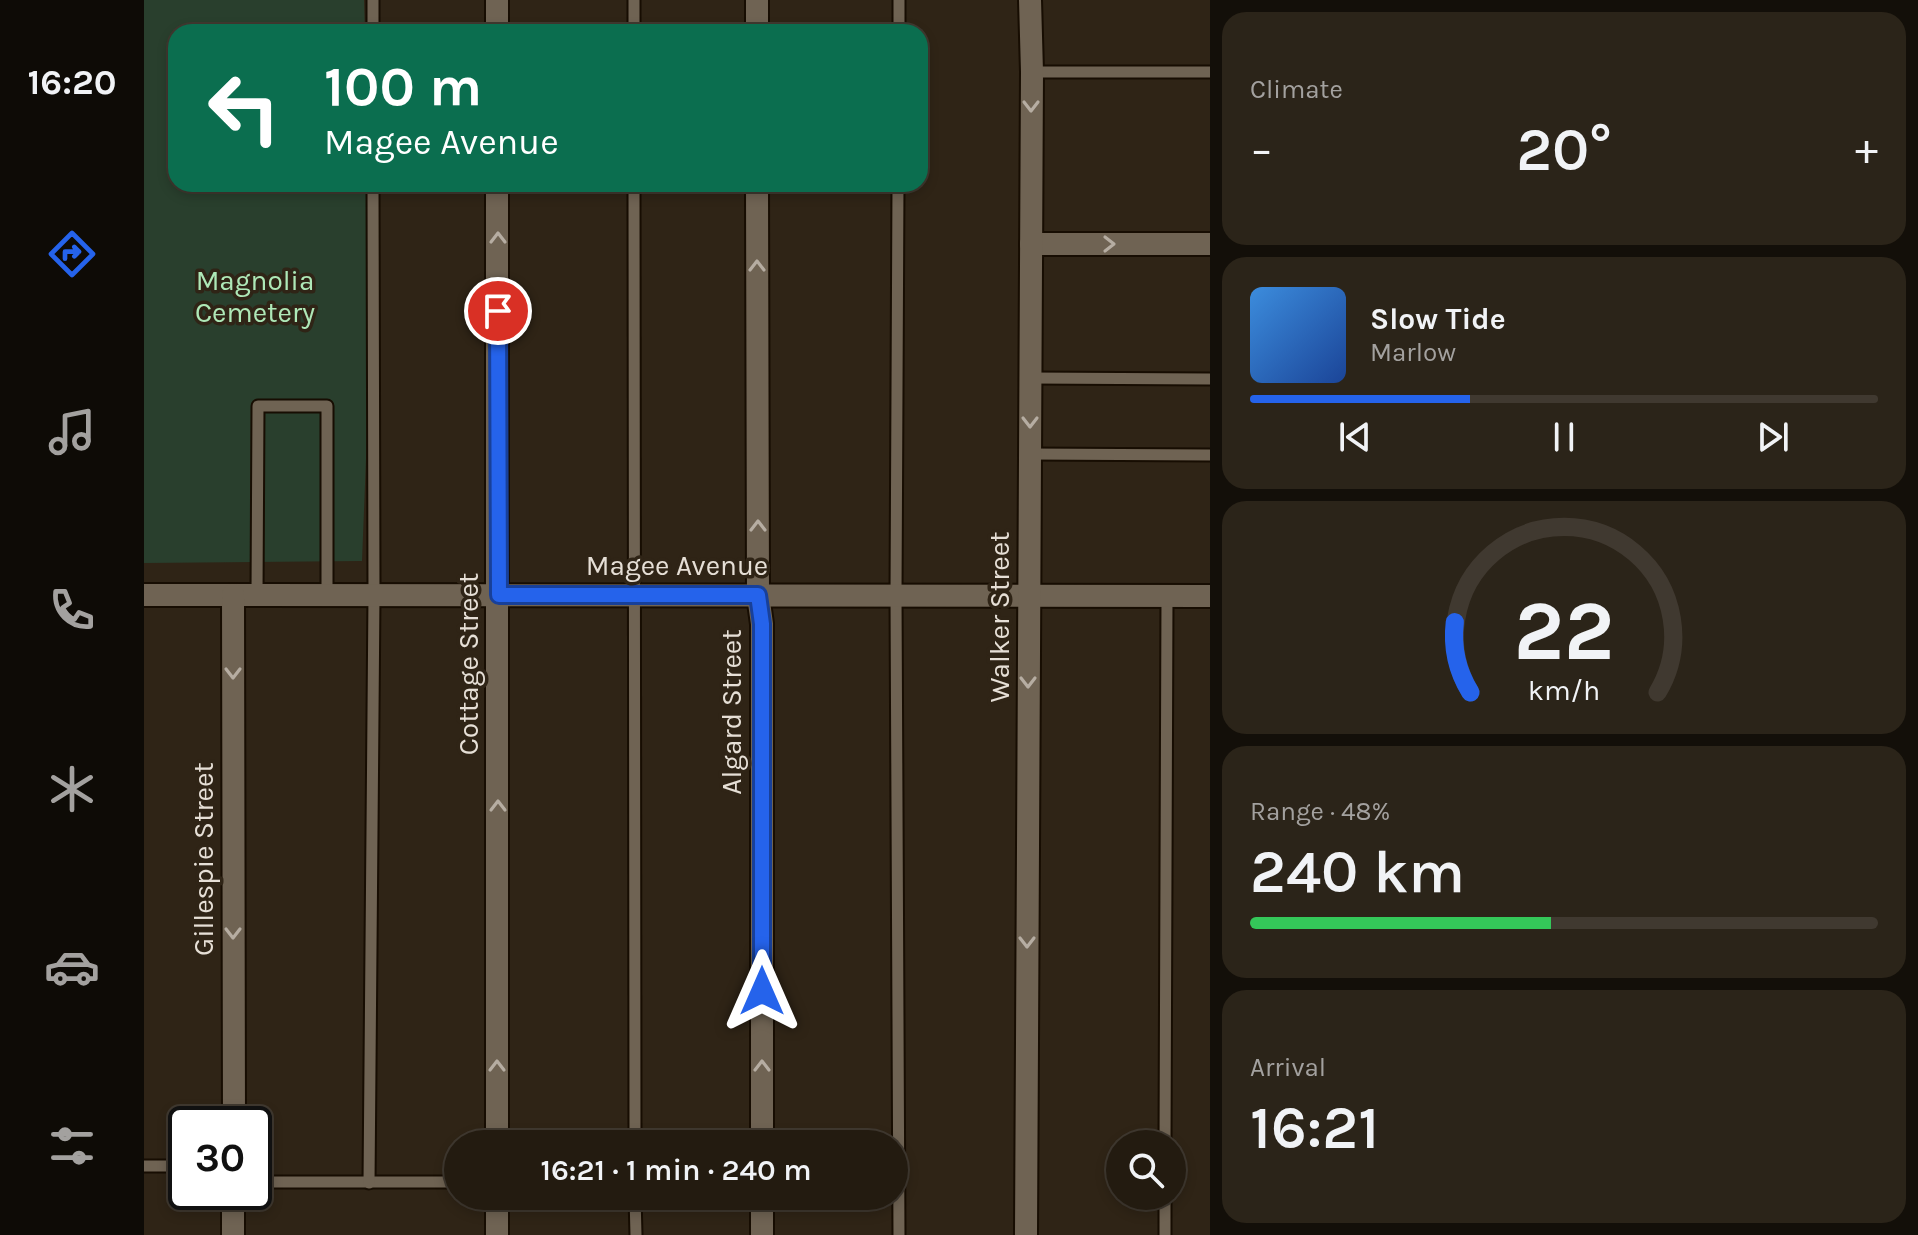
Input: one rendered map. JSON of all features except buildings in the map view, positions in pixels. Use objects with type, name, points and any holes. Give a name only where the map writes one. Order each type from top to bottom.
[{"type":"street","points":[[497,0],[497,24]]},
{"type":"street","points":[[757,0],[757,24]]},
{"type":"street","name":"Walker Street","points":[[1026,1235],[1030,0]]},
{"type":"street","name":"Cottage Street","points":[[497,192],[497,1130]]},
{"type":"street","name":"Algard Street","points":[[757,192],[758,595],[762,624],[762,1130]]},
{"type":"street","points":[[1031,244],[1210,244]]},
{"type":"street","name":"Magee Avenue","points":[[144,595],[1210,596]]},
{"type":"street","name":"Gillespie Street","points":[[233,595],[234,1106]]},
{"type":"street","points":[[233,1210],[233,1235]]},
{"type":"street","points":[[497,1210],[497,1235]]},
{"type":"street","points":[[762,1210],[762,1235]]},
{"type":"lane","points":[[373,0],[373,24]]},
{"type":"lane","points":[[634,0],[634,24]]},
{"type":"lane","points":[[899,0],[899,24]]},
{"type":"lane","points":[[1032,72],[1210,72]]},
{"type":"lane","points":[[369,1183],[374,595],[373,192]]},
{"type":"lane","points":[[634,192],[635,1130]]},
{"type":"lane","points":[[898,192],[899,1235]]},
{"type":"lane","points":[[1030,378],[1210,379]]},
{"type":"lane","points":[[257,595],[258,406],[327,406],[327,595]]},
{"type":"lane","points":[[1030,454],[1210,455]]},
{"type":"lane","points":[[1165,1130],[1167,596]]},
{"type":"lane","points":[[144,1166],[168,1166]]},
{"type":"lane","points":[[272,1182],[444,1182]]},
{"type":"lane","points":[[635,1210],[636,1235]]},
{"type":"lane","points":[[1165,1210],[1165,1235]]},
{"type":"green space","name":"Magnolia Cemetery","points":[[144,0],[364,0],[365,24],[168,24],[168,192],[366,192],[368,408],[362,561],[144,563]]},
{"type":"route","points":[[498,311],[499,595],[758,595],[762,624],[762,991]]}]
